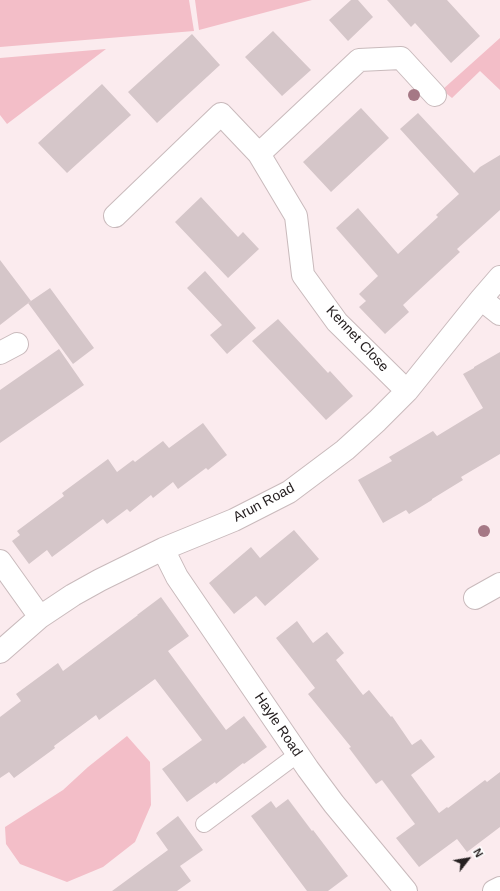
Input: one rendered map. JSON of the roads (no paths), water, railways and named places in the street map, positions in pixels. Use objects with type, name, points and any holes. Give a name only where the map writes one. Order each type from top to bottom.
[{"type":"street","points":[[259,154],[359,60],[401,58],[435,95]]},
{"type":"street","name":"Kennet Close","points":[[115,216],[221,114],[259,154],[296,216],[303,275],[337,322],[407,391]]},
{"type":"street","name":"Arun Road","points":[[0,652],[40,617],[73,595],[163,549],[234,520],[289,492],[345,450],[377,422],[407,391],[500,277]]},
{"type":"street","points":[[481,299],[500,314]]},
{"type":"street","name":"Hayle Road","points":[[163,549],[177,577],[298,754],[334,804],[406,891]]},
{"type":"street","points":[[0,561],[40,617]]},
{"type":"street","points":[[475,598],[500,584]]},
{"type":"street","points":[[494,891],[500,888]]},
{"type":"lane","points":[[204,824],[298,754]]}]
